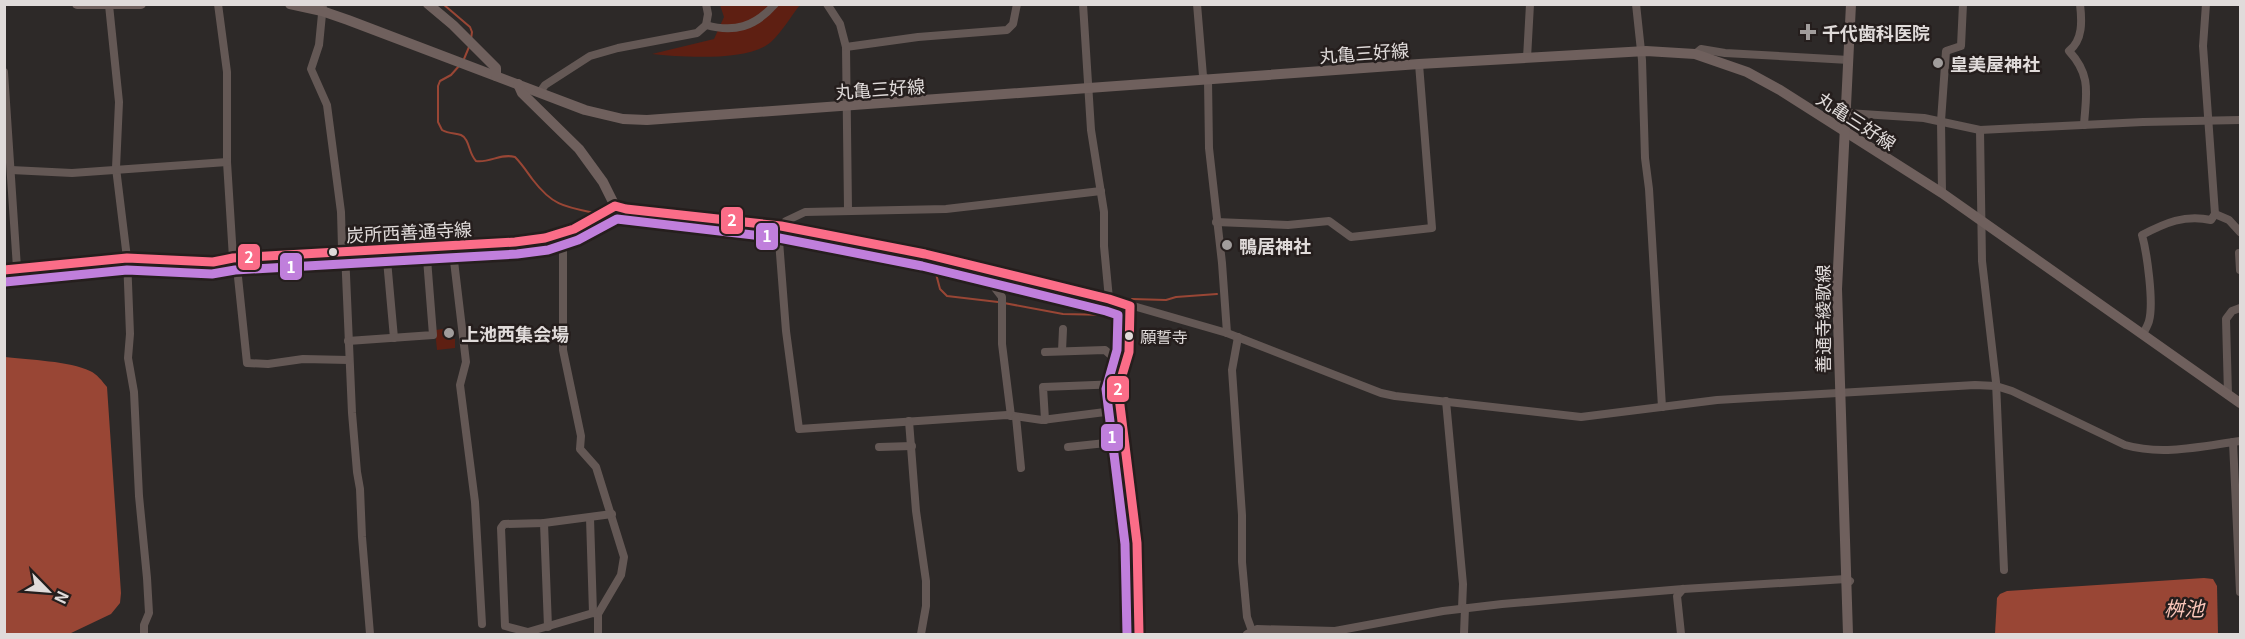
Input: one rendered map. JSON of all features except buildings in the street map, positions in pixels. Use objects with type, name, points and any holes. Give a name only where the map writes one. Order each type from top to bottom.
[{"type":"main road","points":[[77,4],[141,4]]},
{"type":"main road","name":"丸亀三好線","points":[[291,4],[323,8],[602,115],[647,120],[1419,64],[1641,52],[1695,54],[1747,72],[1780,90],[1942,193],[2241,403]]},
{"type":"main road","points":[[428,4],[484,54],[496,68],[496,76]]},
{"type":"main road","name":"善通寺綾歌線","points":[[1848,634],[1837,289],[1851,4]]},
{"type":"main road","points":[[518,84],[522,93],[586,157],[603,182],[615,206]]},
{"type":"main road","name":"炭所西善通寺線","points":[[4,270],[127,258],[213,262],[235,258],[515,242],[563,233],[615,206]]},
{"type":"street","points":[[219,4],[227,72],[226,162],[247,363],[268,364],[303,359],[349,360]]},
{"type":"street","points":[[540,92],[544,86],[590,56],[618,48],[697,33],[706,25],[708,14],[706,4]]},
{"type":"street","points":[[706,25],[732,30],[747,27],[756,22],[775,4]]},
{"type":"street","points":[[827,4],[840,24],[846,47],[848,210]]},
{"type":"street","points":[[846,47],[918,37],[1007,30],[1013,24],[1017,4]]},
{"type":"street","points":[[1083,4],[1091,130],[1101,191],[1109,299]]},
{"type":"street","points":[[1197,4],[1203,76],[1208,80],[1209,148],[1222,263],[1227,333]]},
{"type":"street","points":[[1527,58],[1530,4]]},
{"type":"street","points":[[1636,4],[1641,52],[1645,158],[1649,189],[1662,407]]},
{"type":"street","points":[[1942,193],[1941,121],[1946,51],[1961,46],[1963,4]]},
{"type":"street","points":[[2080,4],[2081,28],[2069,51],[2082,68],[2086,79],[2084,125]]},
{"type":"street","points":[[2143,334],[2150,320],[2150,292],[2142,235],[2167,222],[2183,218],[2211,220],[2215,214],[2204,46],[2206,4]]},
{"type":"street","points":[[109,5],[119,102],[116,168],[127,258],[130,334],[128,358],[134,392],[139,496],[149,613],[144,625],[144,634]]},
{"type":"street","points":[[323,8],[319,45],[311,69],[327,105],[341,212],[342,248],[345,252],[352,413],[360,489],[370,634]]},
{"type":"street","points":[[1695,54],[1701,49],[1725,53],[1849,60]]},
{"type":"street","points":[[1216,222],[1288,225],[1329,221],[1351,237],[1432,228],[1419,64]]},
{"type":"street","points":[[4,72],[17,268]]},
{"type":"street","points":[[1847,113],[1941,121],[1980,130],[2241,120]]},
{"type":"street","points":[[1980,130],[1982,261],[1995,386],[2004,570]]},
{"type":"street","points":[[11,171],[72,173],[116,168],[226,162]]},
{"type":"street","points":[[1101,191],[946,209],[805,212],[786,220],[779,227],[786,331],[799,429],[1014,416],[1044,420],[1121,410]]},
{"type":"street","points":[[615,206],[626,210],[779,227],[925,254],[997,271],[1109,299],[1227,333],[1381,393],[1581,417],[1717,400],[1839,395],[1975,385],[1995,386],[2012,391],[2126,446],[2137,449],[2166,450],[2237,442],[2237,557],[2241,592]]},
{"type":"street","points":[[2215,214],[2229,220],[2241,232]]},
{"type":"street","points":[[563,233],[563,350],[581,436],[580,449],[596,466],[612,514],[624,557],[624,566],[596,613],[528,632],[505,626],[501,528],[504,524],[544,523],[612,514]]},
{"type":"street","points":[[453,244],[466,362],[460,385],[474,502],[482,624]]},
{"type":"street","points":[[348,341],[433,335],[426,246]]},
{"type":"street","points":[[386,249],[394,338]]},
{"type":"street","points":[[2239,253],[2241,270]]},
{"type":"street","points":[[997,271],[994,288],[1002,297],[1002,344],[1021,468]]},
{"type":"street","points":[[1130,306],[1127,360],[1118,389],[1137,543],[1139,634]]},
{"type":"street","points":[[2228,395],[2226,319],[2232,311],[2241,308]]},
{"type":"street","points":[[1062,351],[1063,329]]},
{"type":"street","points":[[1238,337],[1232,370],[1242,515],[1242,562],[1246,616],[1250,633],[1257,629],[1335,631],[1464,608],[1683,589],[1848,580]]},
{"type":"street","points":[[1045,352],[1105,351],[1114,358],[1127,360]]},
{"type":"street","points":[[1044,420],[1043,387],[1120,384]]},
{"type":"street","points":[[1446,401],[1463,584],[1464,634]]},
{"type":"street","points":[[909,421],[916,511],[926,581],[926,606],[921,634]]},
{"type":"street","points":[[1068,447],[1125,441]]},
{"type":"street","points":[[879,447],[912,446]]},
{"type":"street","points":[[590,518],[598,634]]},
{"type":"street","points":[[544,523],[548,627]]},
{"type":"street","points":[[1682,634],[1677,596],[1683,589]]},
{"type":"shaded area","points":[[720,5],[800,5],[771,42],[747,53],[714,57],[652,54],[714,39],[724,17]]},
{"type":"shaded area","points":[[444,329],[445,339],[455,339],[455,348],[437,350],[435,330]]},
{"type":"water","points":[[5,357],[61,363],[82,368],[95,374],[107,387],[120,603],[111,614],[69,634],[5,634]]},
{"type":"water","name":"桝池","points":[[2213,579],[2217,586],[2218,634],[1995,634],[1997,598],[2007,591]]},
{"type":"waterway","points":[[443,4],[470,27],[471,39]]},
{"type":"waterway","points":[[464,59],[469,47]]},
{"type":"waterway","points":[[459,66],[451,75],[440,81],[438,86],[438,122],[442,130],[464,137],[476,161],[505,156],[515,157],[540,189],[553,200],[567,207],[595,213]]},
{"type":"waterway","points":[[607,215],[623,219],[642,215]]},
{"type":"waterway","points":[[923,257],[935,270],[940,289],[947,296],[998,302]]},
{"type":"waterway","points":[[1132,299],[1166,300],[1176,297],[1217,294]]},
{"type":"waterway","points":[[1004,303],[1063,314],[1109,315],[1119,305]]},
{"type":"transit line","name":"2","points":[[4,270],[127,258],[213,262],[233,258],[515,242],[545,238],[574,229],[615,206],[781,226],[925,254],[1109,299],[1130,306],[1129,352],[1118,389],[1137,543],[1139,634]]},
{"type":"transit line","name":"1","points":[[5,282],[127,270],[212,274],[235,270],[517,254],[548,250],[578,240],[617,219],[779,238],[922,266],[1106,311],[1118,315],[1117,350],[1106,389],[1125,544],[1127,634]]},
{"type":"place","name":"千代歯科医院","points":[[1808,32]]},
{"type":"place","name":"皇美屋神社","points":[[1938,63]]},
{"type":"place","name":"鴨居神社","points":[[1227,245]]},
{"type":"place","name":"上池西集会場","points":[[449,333]]},
{"type":"place","name":"願誓寺","points":[[1129,336]]}]
